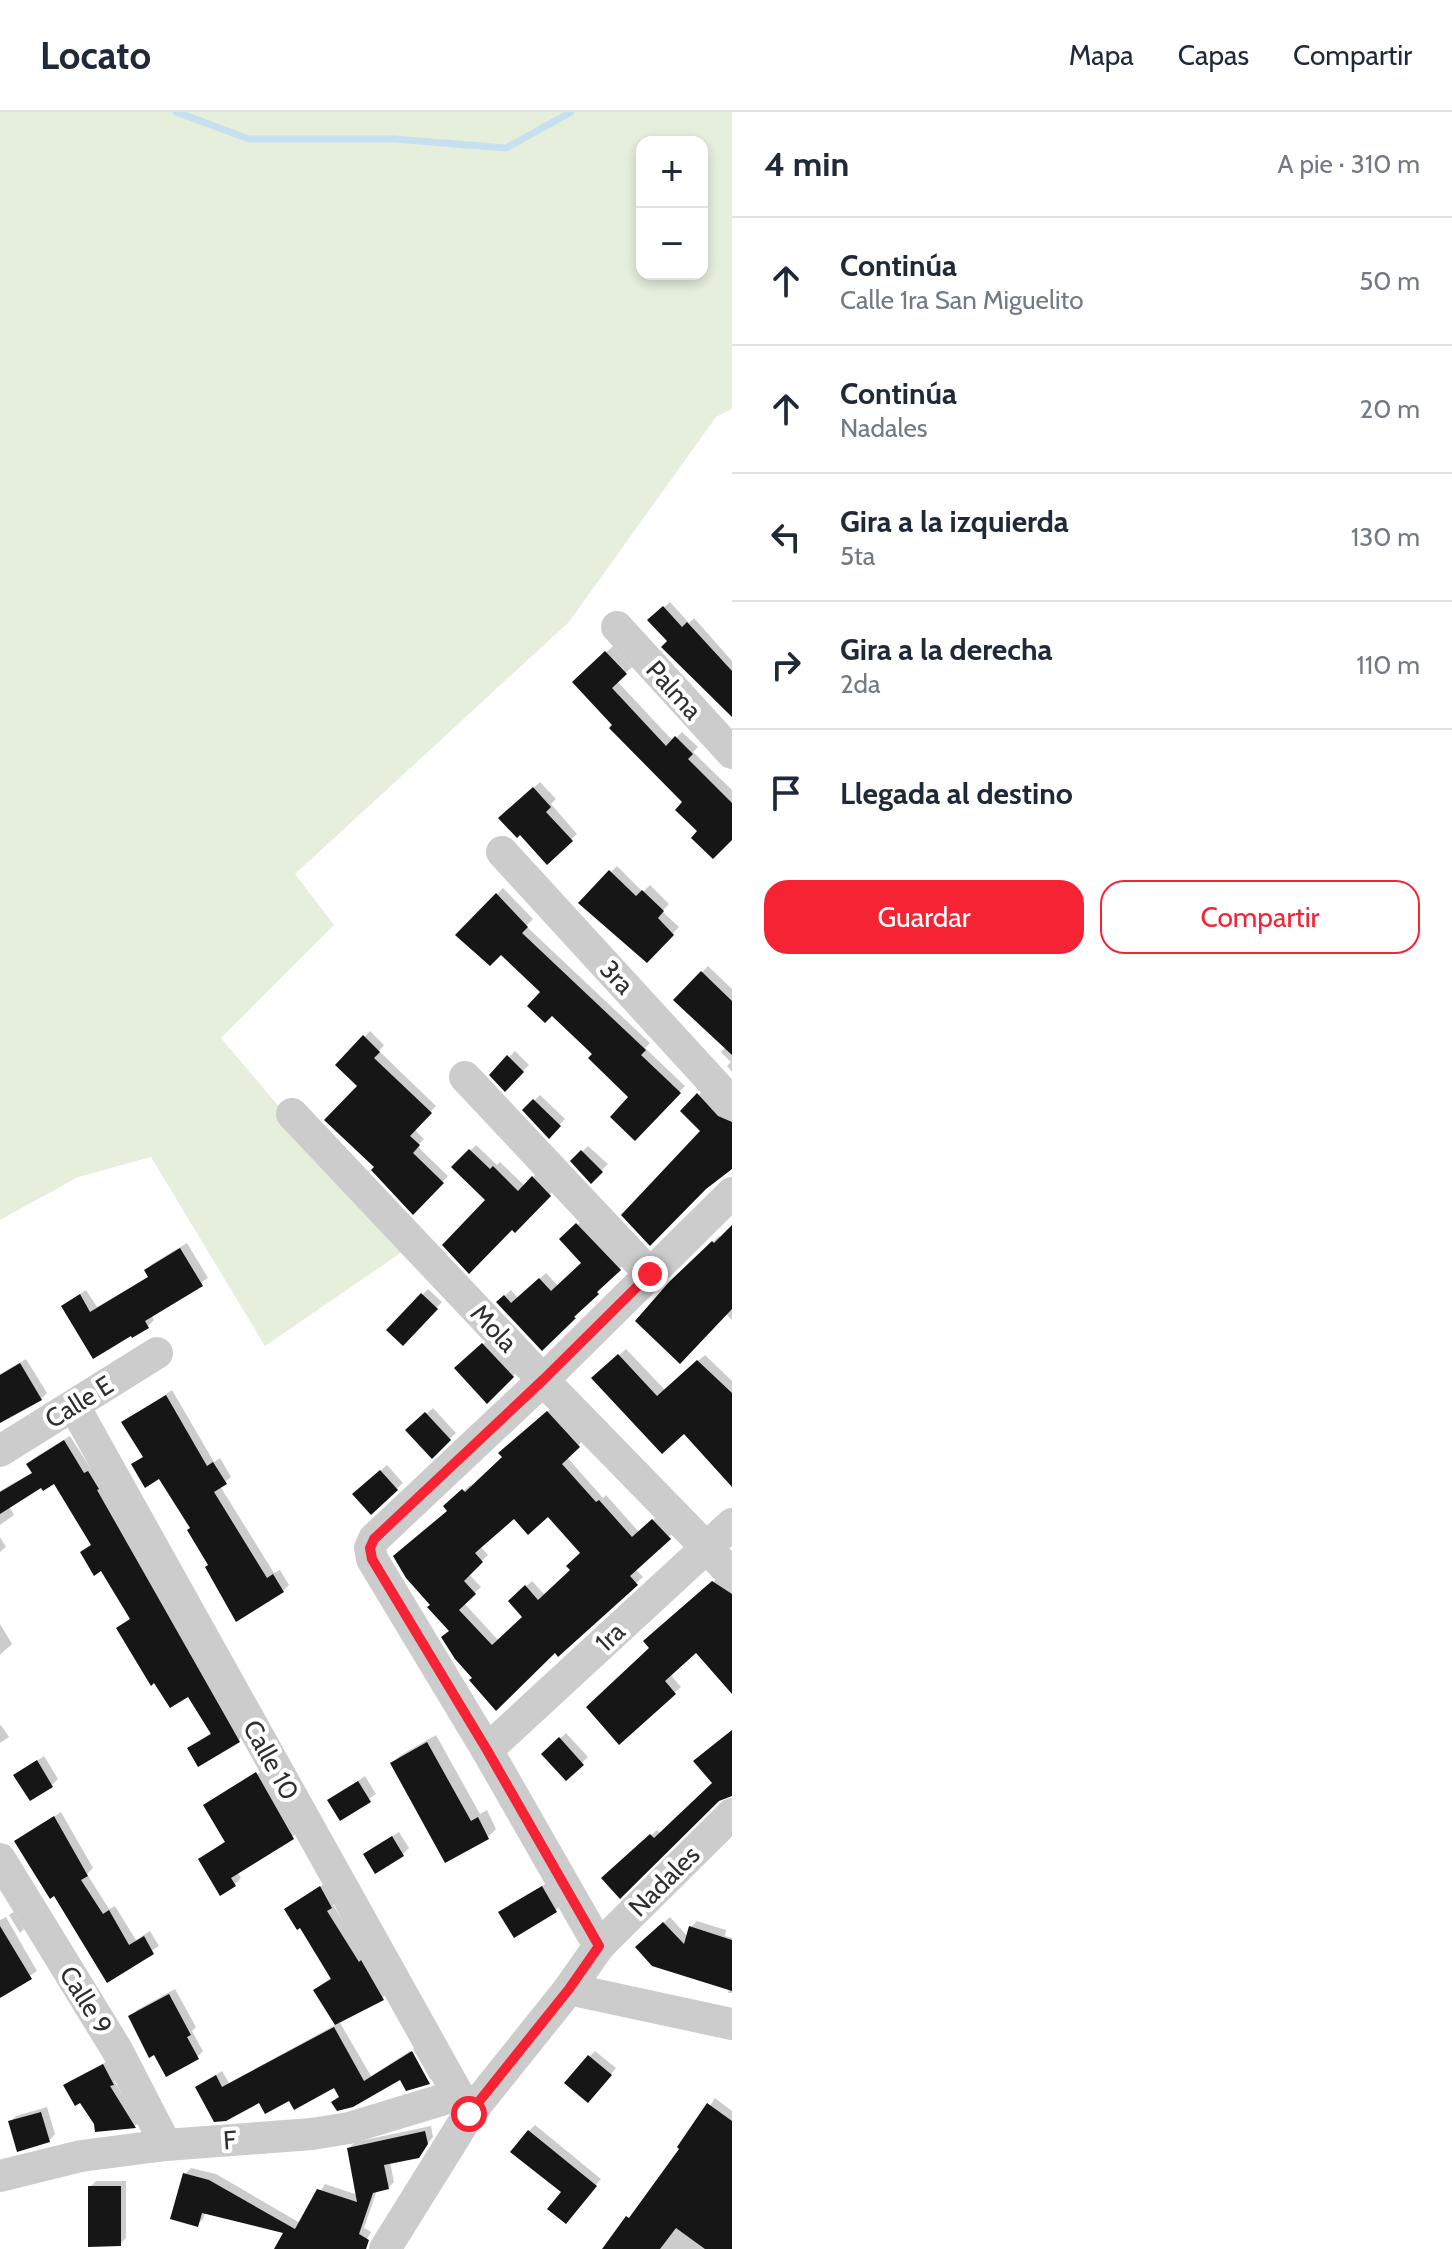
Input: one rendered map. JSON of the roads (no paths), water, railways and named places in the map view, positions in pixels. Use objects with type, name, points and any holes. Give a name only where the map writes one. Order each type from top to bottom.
[{"type":"street","name":"Palma","points":[[617,627],[732,753]]},
{"type":"street","name":"3ra","points":[[502,852],[732,1103]]},
{"type":"street","points":[[465,1077],[650,1274]]},
{"type":"street","name":"Mola","points":[[292,1114],[543,1380],[732,1574]]},
{"type":"street","points":[[599,1946],[487,1750],[372,1559],[370,1548],[374,1539],[543,1380],[732,1193]]},
{"type":"street","name":"Calle E","points":[[0,1451],[157,1353]]},
{"type":"street","name":"Calle 10","points":[[74,1406],[464,2104]]},
{"type":"street","name":"1ra","points":[[487,1750],[732,1524]]},
{"type":"street","name":"Nadales","points":[[385,2249],[464,2104],[569,1989],[599,1946],[732,1814]]},
{"type":"street","name":"Calle 9","points":[[0,1859],[117,2050],[166,2145]]},
{"type":"street","points":[[569,1989],[732,2024]]},
{"type":"street","name":"F","points":[[0,2176],[81,2156],[166,2145],[312,2134],[464,2104]]},
{"type":"waterway","points":[[176,112],[249,139],[394,139],[506,148],[571,112]]}]
